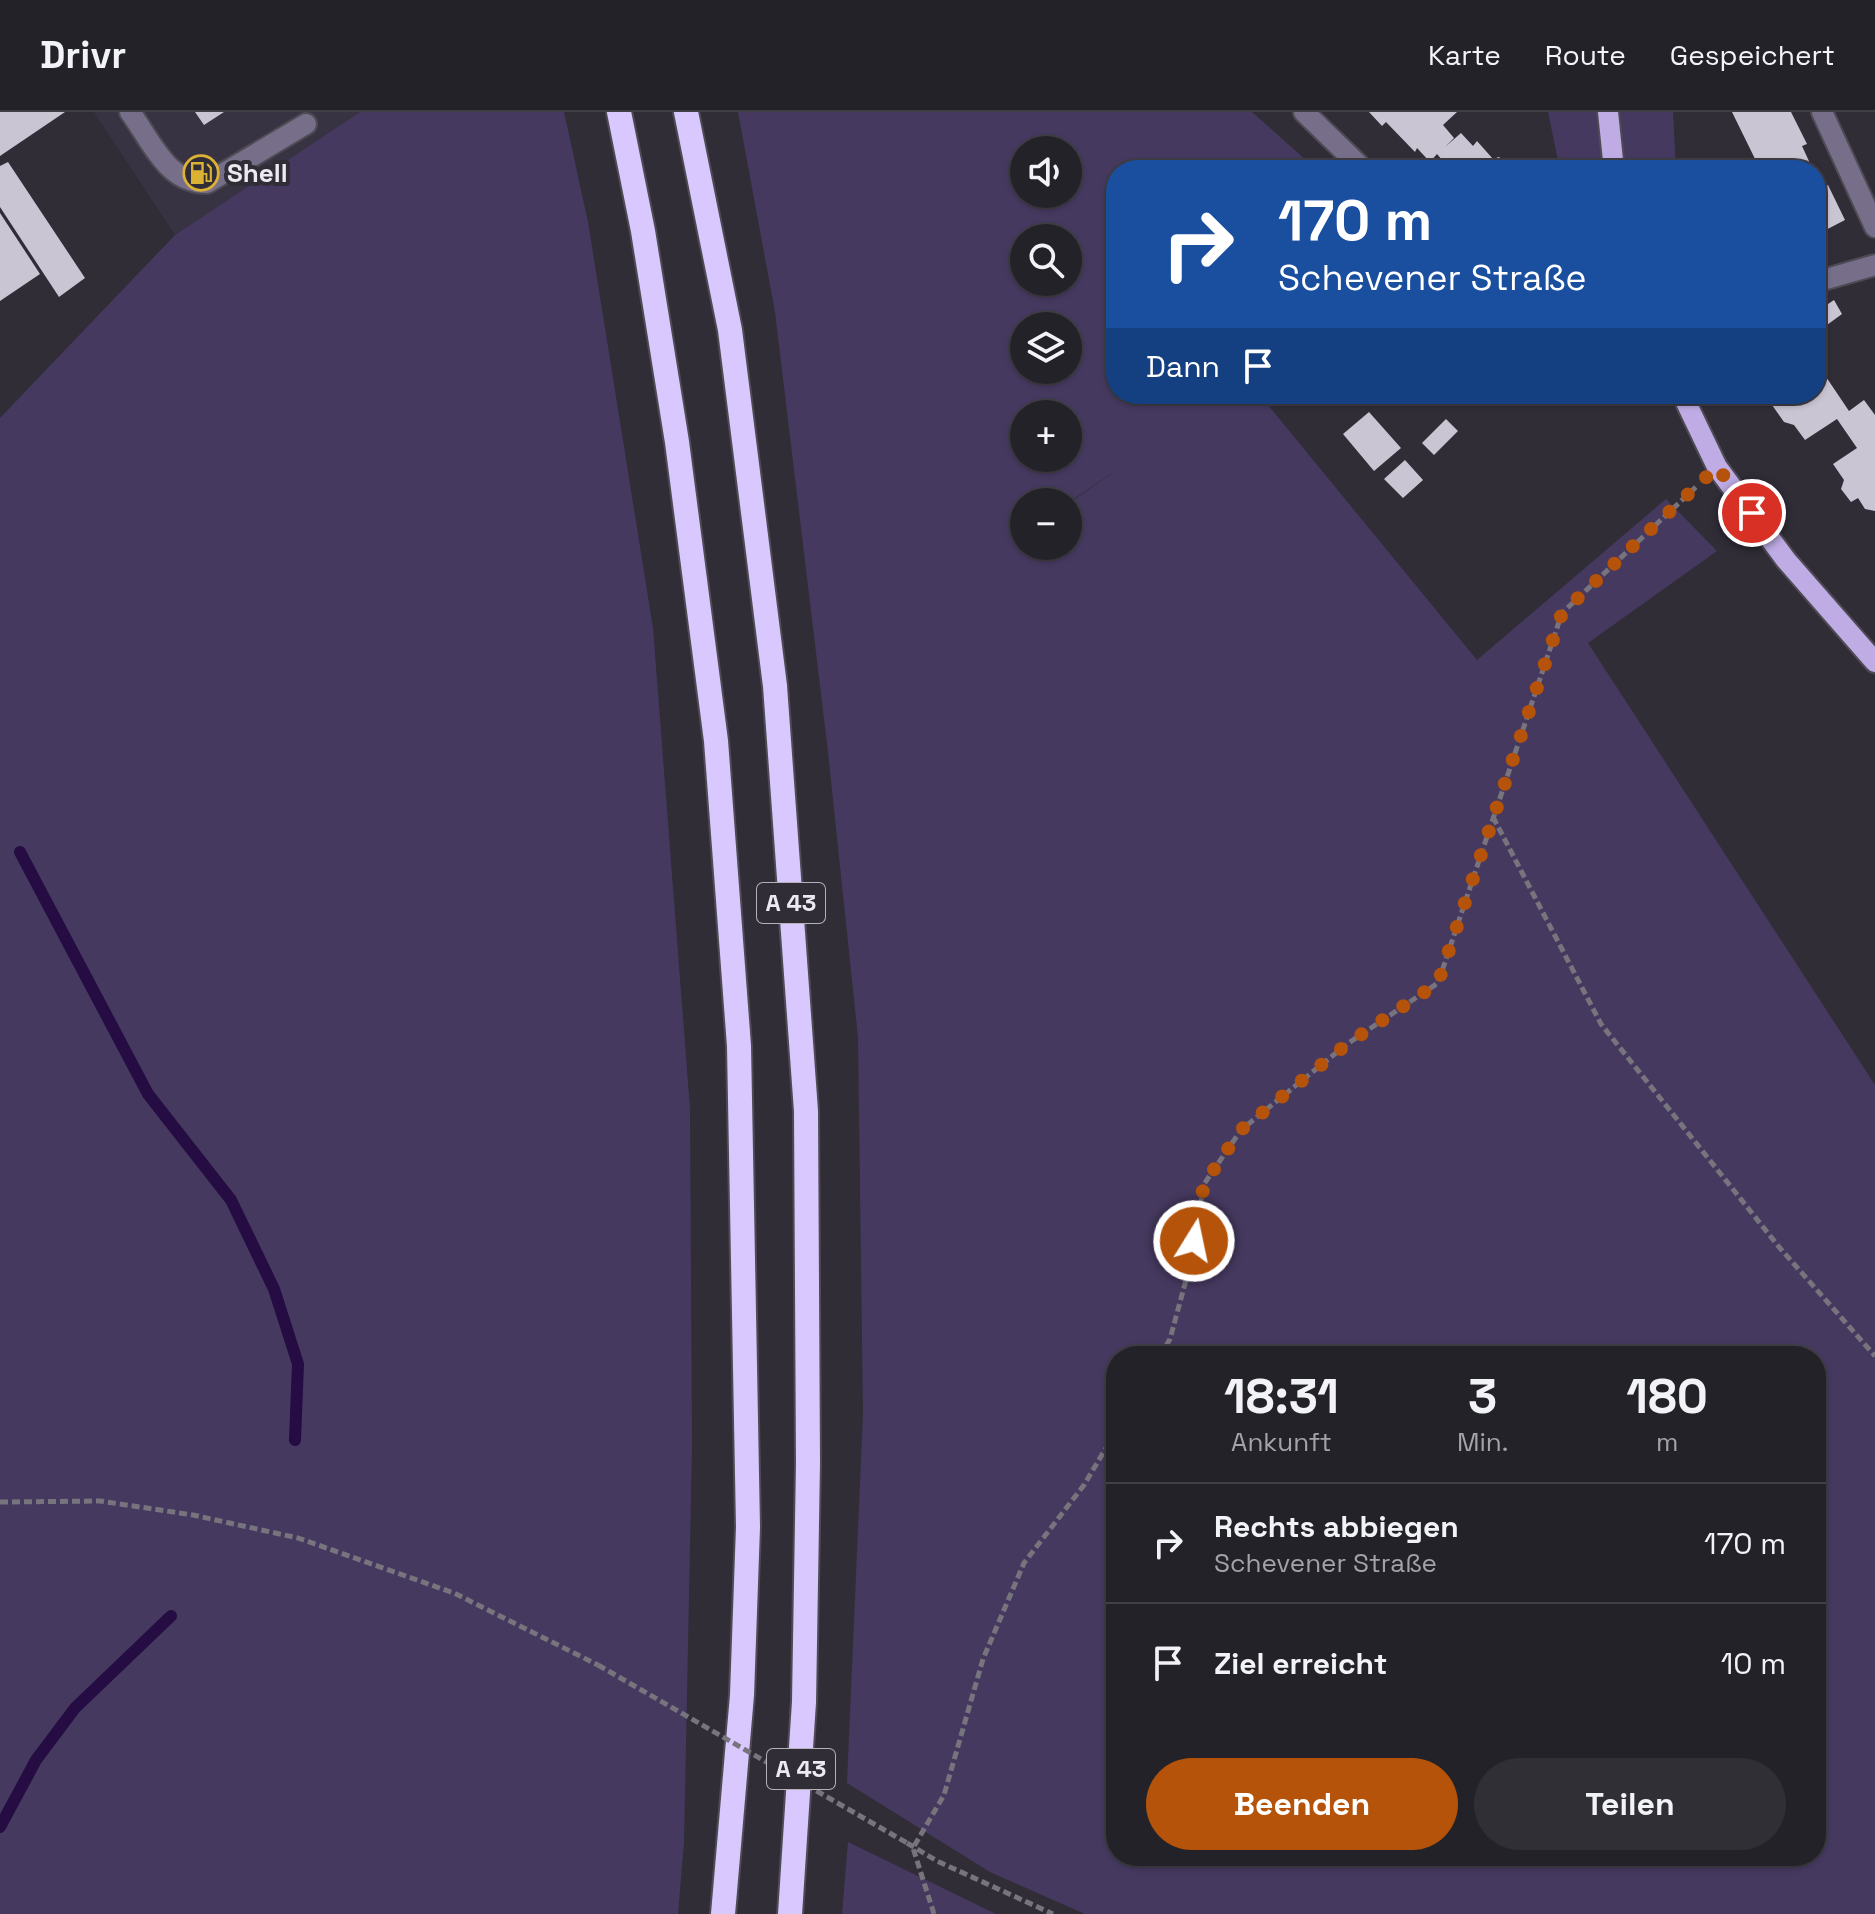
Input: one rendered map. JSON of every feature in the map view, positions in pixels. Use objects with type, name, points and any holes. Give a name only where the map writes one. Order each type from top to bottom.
[{"type":"highway","name":"A 43","points":[[619,112],[643,231],[677,442],[716,741],[739,1046],[748,1527],[742,1695],[723,1914]]},
{"type":"highway","name":"A 43","points":[[686,112],[730,330],[775,686],[806,1111],[808,1463],[805,1686],[790,1914]]},
{"type":"main road","points":[[1608,112],[1613,160]]},
{"type":"main road","points":[[1687,404],[1717,467],[1786,560],[1875,662]]},
{"type":"street","points":[[130,112],[175,175],[191,183],[207,183],[306,124]]},
{"type":"street","points":[[1304,112],[1354,160]]},
{"type":"street","points":[[1822,112],[1875,227]]},
{"type":"street","points":[[1826,279],[1875,265]]},
{"type":"path","points":[[1166,1346],[1189,1269],[1204,1184],[1241,1130],[1347,1044],[1438,983],[1562,613],[1717,467]]},
{"type":"path","points":[[1493,816],[1601,1024],[1779,1247],[1875,1356]]},
{"type":"path","points":[[934,1914],[913,1848],[944,1795],[983,1659],[1024,1563],[1084,1485],[1106,1448]]},
{"type":"path","points":[[0,1502],[100,1501],[193,1515],[298,1538],[454,1593],[598,1665],[913,1848],[1053,1914]]},
{"type":"shaded area","name":"Shell","points":[[94,112],[360,112],[175,235]]},
{"type":"shaded area","points":[[360,112],[564,112],[588,222],[653,628],[690,1109],[692,1447],[684,1842],[678,1914],[0,1914],[0,418],[175,235]]},
{"type":"shaded area","points":[[738,112],[1252,112],[1306,160],[1106,160],[1106,404],[1267,404],[1477,660],[1666,499],[1717,551],[1588,643],[1875,1085],[1875,1914],[1085,1914],[990,1872],[847,1783],[863,1414],[858,1037],[828,752],[775,312]]},
{"type":"shaded area","points":[[1548,112],[1673,112],[1675,160],[1558,160]]},
{"type":"shaded area","points":[[848,1842],[996,1914],[842,1914]]},
{"type":"building","points":[[0,112],[65,112],[0,156]]},
{"type":"building","points":[[195,112],[224,112],[204,125]]},
{"type":"building","points":[[1369,112],[1457,112],[1443,125],[1454,138],[1445,147],[1461,133],[1473,146],[1477,141],[1493,159],[1499,157],[1502,160],[1442,160],[1437,154],[1428,160],[1417,148],[1415,152],[1386,122],[1382,126]]},
{"type":"building","points":[[1732,112],[1791,112],[1807,144],[1802,146],[1808,160],[1756,160]]},
{"type":"building","points":[[8,162],[85,278],[59,297],[0,207],[0,166]]},
{"type":"building","points":[[1828,185],[1845,220],[1826,230],[1826,186]]},
{"type":"building","points":[[0,213],[40,274],[0,301]]},
{"type":"building","points":[[1834,300],[1842,314],[1826,326],[1826,305]]},
{"type":"building","points":[[1826,377],[1849,411],[1864,400],[1875,415],[1875,511],[1865,509],[1858,498],[1851,502],[1841,489],[1844,480],[1833,464],[1857,448],[1837,419],[1805,440],[1794,425],[1784,422],[1771,404],[1826,404]]},
{"type":"building","points":[[1369,412],[1401,448],[1374,471],[1343,434]]},
{"type":"building","points":[[1446,419],[1458,431],[1434,455],[1422,443]]},
{"type":"building","points":[[1405,460],[1423,480],[1403,498],[1384,479]]},
{"type":"waterway","points":[[20,852],[148,1094],[231,1200],[274,1289],[298,1364],[295,1440]]},
{"type":"waterway","points":[[0,1827],[36,1760],[75,1708],[171,1616]]},
{"type":"place","name":"Shell","points":[[201,173]]},
{"type":"route","points":[[1194,1241],[1204,1184],[1241,1130],[1347,1044],[1438,983],[1562,613],[1717,467],[1752,513]]}]
